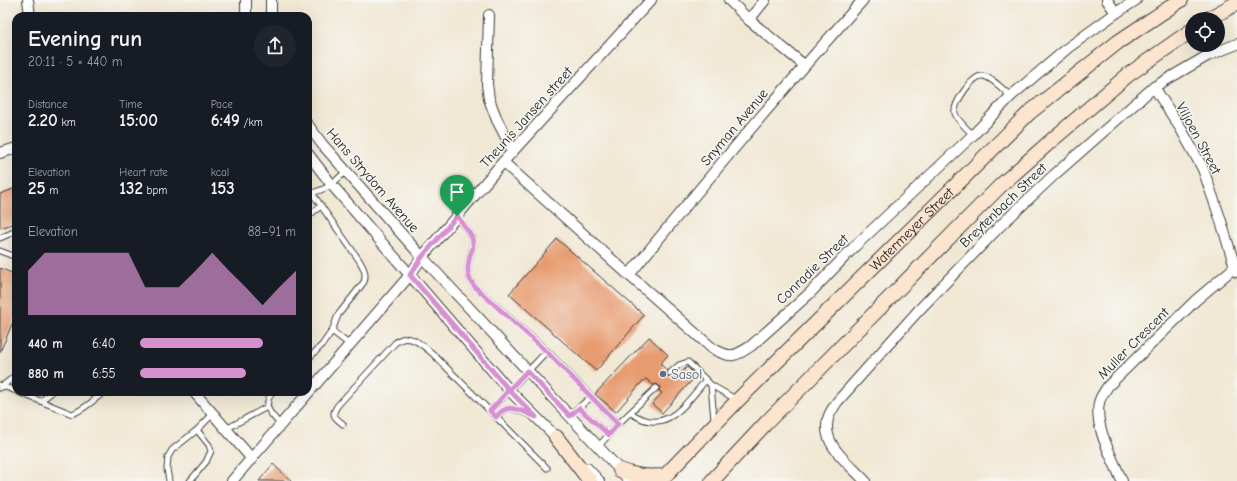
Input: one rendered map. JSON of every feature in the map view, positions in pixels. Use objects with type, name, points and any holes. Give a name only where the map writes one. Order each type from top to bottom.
[{"type":"main road","name":"Watermeyer Street","points":[[663,478],[738,400],[1029,113],[1118,42],[1181,0]]},
{"type":"main road","points":[[1221,12],[1237,3]]},
{"type":"main road","points":[[712,481],[767,422],[1000,186],[1128,75],[1168,45],[1185,34]]},
{"type":"main road","points":[[556,437],[590,481]]},
{"type":"main road","points":[[620,470],[628,474],[643,477],[663,478]]},
{"type":"street","points":[[28,0],[30,12]]},
{"type":"street","points":[[246,0],[246,12]]},
{"type":"street","points":[[271,0],[271,12]]},
{"type":"street","name":"Theunis Jansen street","points":[[312,382],[350,344],[410,275],[422,257],[503,162],[652,0]]},
{"type":"street","points":[[729,0],[749,20],[804,65]]},
{"type":"street","points":[[749,20],[765,0]]},
{"type":"street","name":"Snyman Avenue","points":[[629,275],[804,65],[863,0]]},
{"type":"street","points":[[1107,0],[1116,13]]},
{"type":"street","name":"Conradie Street","points":[[503,162],[712,348],[725,355],[733,356],[751,346],[810,293],[856,246],[973,135],[1011,96],[1069,47],[1136,0]]},
{"type":"street","points":[[489,15],[487,84],[489,99],[494,115],[513,151]]},
{"type":"street","name":"Breytenbach Street","points":[[865,481],[841,457],[828,438],[826,426],[828,417],[837,402],[918,311],[999,227],[1054,175],[1154,87],[1207,56],[1237,44]]},
{"type":"street","name":"Viljoen Street","points":[[1154,87],[1181,129],[1203,169],[1236,270]]},
{"type":"street","name":"Hans Strydom Avenue","points":[[312,130],[322,144],[422,257],[630,481]]},
{"type":"street","points":[[0,153],[12,149]]},
{"type":"street","points":[[312,159],[509,390],[599,481]]},
{"type":"street","name":"Muller Crescent","points":[[1122,481],[1099,420],[1099,401],[1108,386],[1196,300],[1236,270]]},
{"type":"street","points":[[197,396],[252,459]]},
{"type":"street","name":"Theunis Jansen street","points":[[232,481],[281,425],[302,396]]},
{"type":"lane","points":[[973,135],[956,116],[955,108],[962,95],[975,78],[979,76],[986,76],[1011,96]]},
{"type":"lane","points":[[312,193],[327,188],[346,171]]},
{"type":"lane","points":[[312,196],[321,206],[359,260],[365,272],[366,278],[338,315],[332,330],[322,345],[312,354]]},
{"type":"lane","points":[[312,213],[321,206]]},
{"type":"lane","points":[[457,216],[472,237],[474,246],[470,254],[468,271],[470,280],[475,287],[547,352],[618,424]]},
{"type":"lane","points":[[0,238],[12,233]]},
{"type":"lane","points":[[0,251],[12,256]]},
{"type":"lane","points":[[332,330],[350,344]]},
{"type":"lane","points":[[343,424],[334,416],[333,412],[399,339],[410,338],[417,340],[433,354],[547,468]]},
{"type":"lane","points":[[490,411],[547,352]]},
{"type":"lane","points":[[670,373],[679,365],[688,362],[711,385],[738,400]]},
{"type":"lane","points":[[1,386],[12,378]]},
{"type":"lane","points":[[631,413],[645,421],[658,421],[668,418],[676,414],[706,380]]},
{"type":"lane","points":[[711,385],[715,424]]},
{"type":"lane","points":[[1,386],[12,390]]},
{"type":"lane","points":[[598,447],[618,424],[656,388]]},
{"type":"lane","points":[[28,396],[72,414],[78,412],[99,396]]},
{"type":"lane","points":[[41,401],[47,396]]},
{"type":"lane","points":[[269,396],[267,406],[269,412],[281,425]]},
{"type":"lane","points":[[570,416],[591,397]]},
{"type":"lane","points":[[226,429],[267,406]]},
{"type":"lane","points":[[496,417],[503,410],[510,408],[536,417]]},
{"type":"lane","points":[[579,408],[609,435]]},
{"type":"lane","points":[[169,481],[167,469],[168,457],[172,450],[197,430],[213,414]]},
{"type":"lane","points":[[190,481],[206,462],[211,451],[197,430]]},
{"type":"building","points":[[12,190],[12,224],[0,228],[0,194]]},
{"type":"building","points":[[557,239],[644,315],[596,371],[509,294]]},
{"type":"building","points":[[0,268],[12,273],[12,324],[0,352]]},
{"type":"building","points":[[649,337],[668,355],[660,364],[667,370],[667,376],[673,376],[675,378],[687,367],[696,376],[662,413],[652,404],[662,393],[659,391],[660,387],[657,384],[653,385],[646,379],[616,412],[595,394]]},
{"type":"building","points":[[273,464],[291,481],[259,481]]},
{"type":"place","name":"Sasol","points":[[663,374]]},
{"type":"route","points":[[457,216],[422,257],[410,275],[509,390],[490,411],[496,417],[503,410],[510,408],[536,417],[509,390],[527,371],[570,416],[579,408],[609,435],[618,424],[547,352],[475,287],[470,280],[468,271],[470,254],[474,246],[472,237],[457,216]]}]
